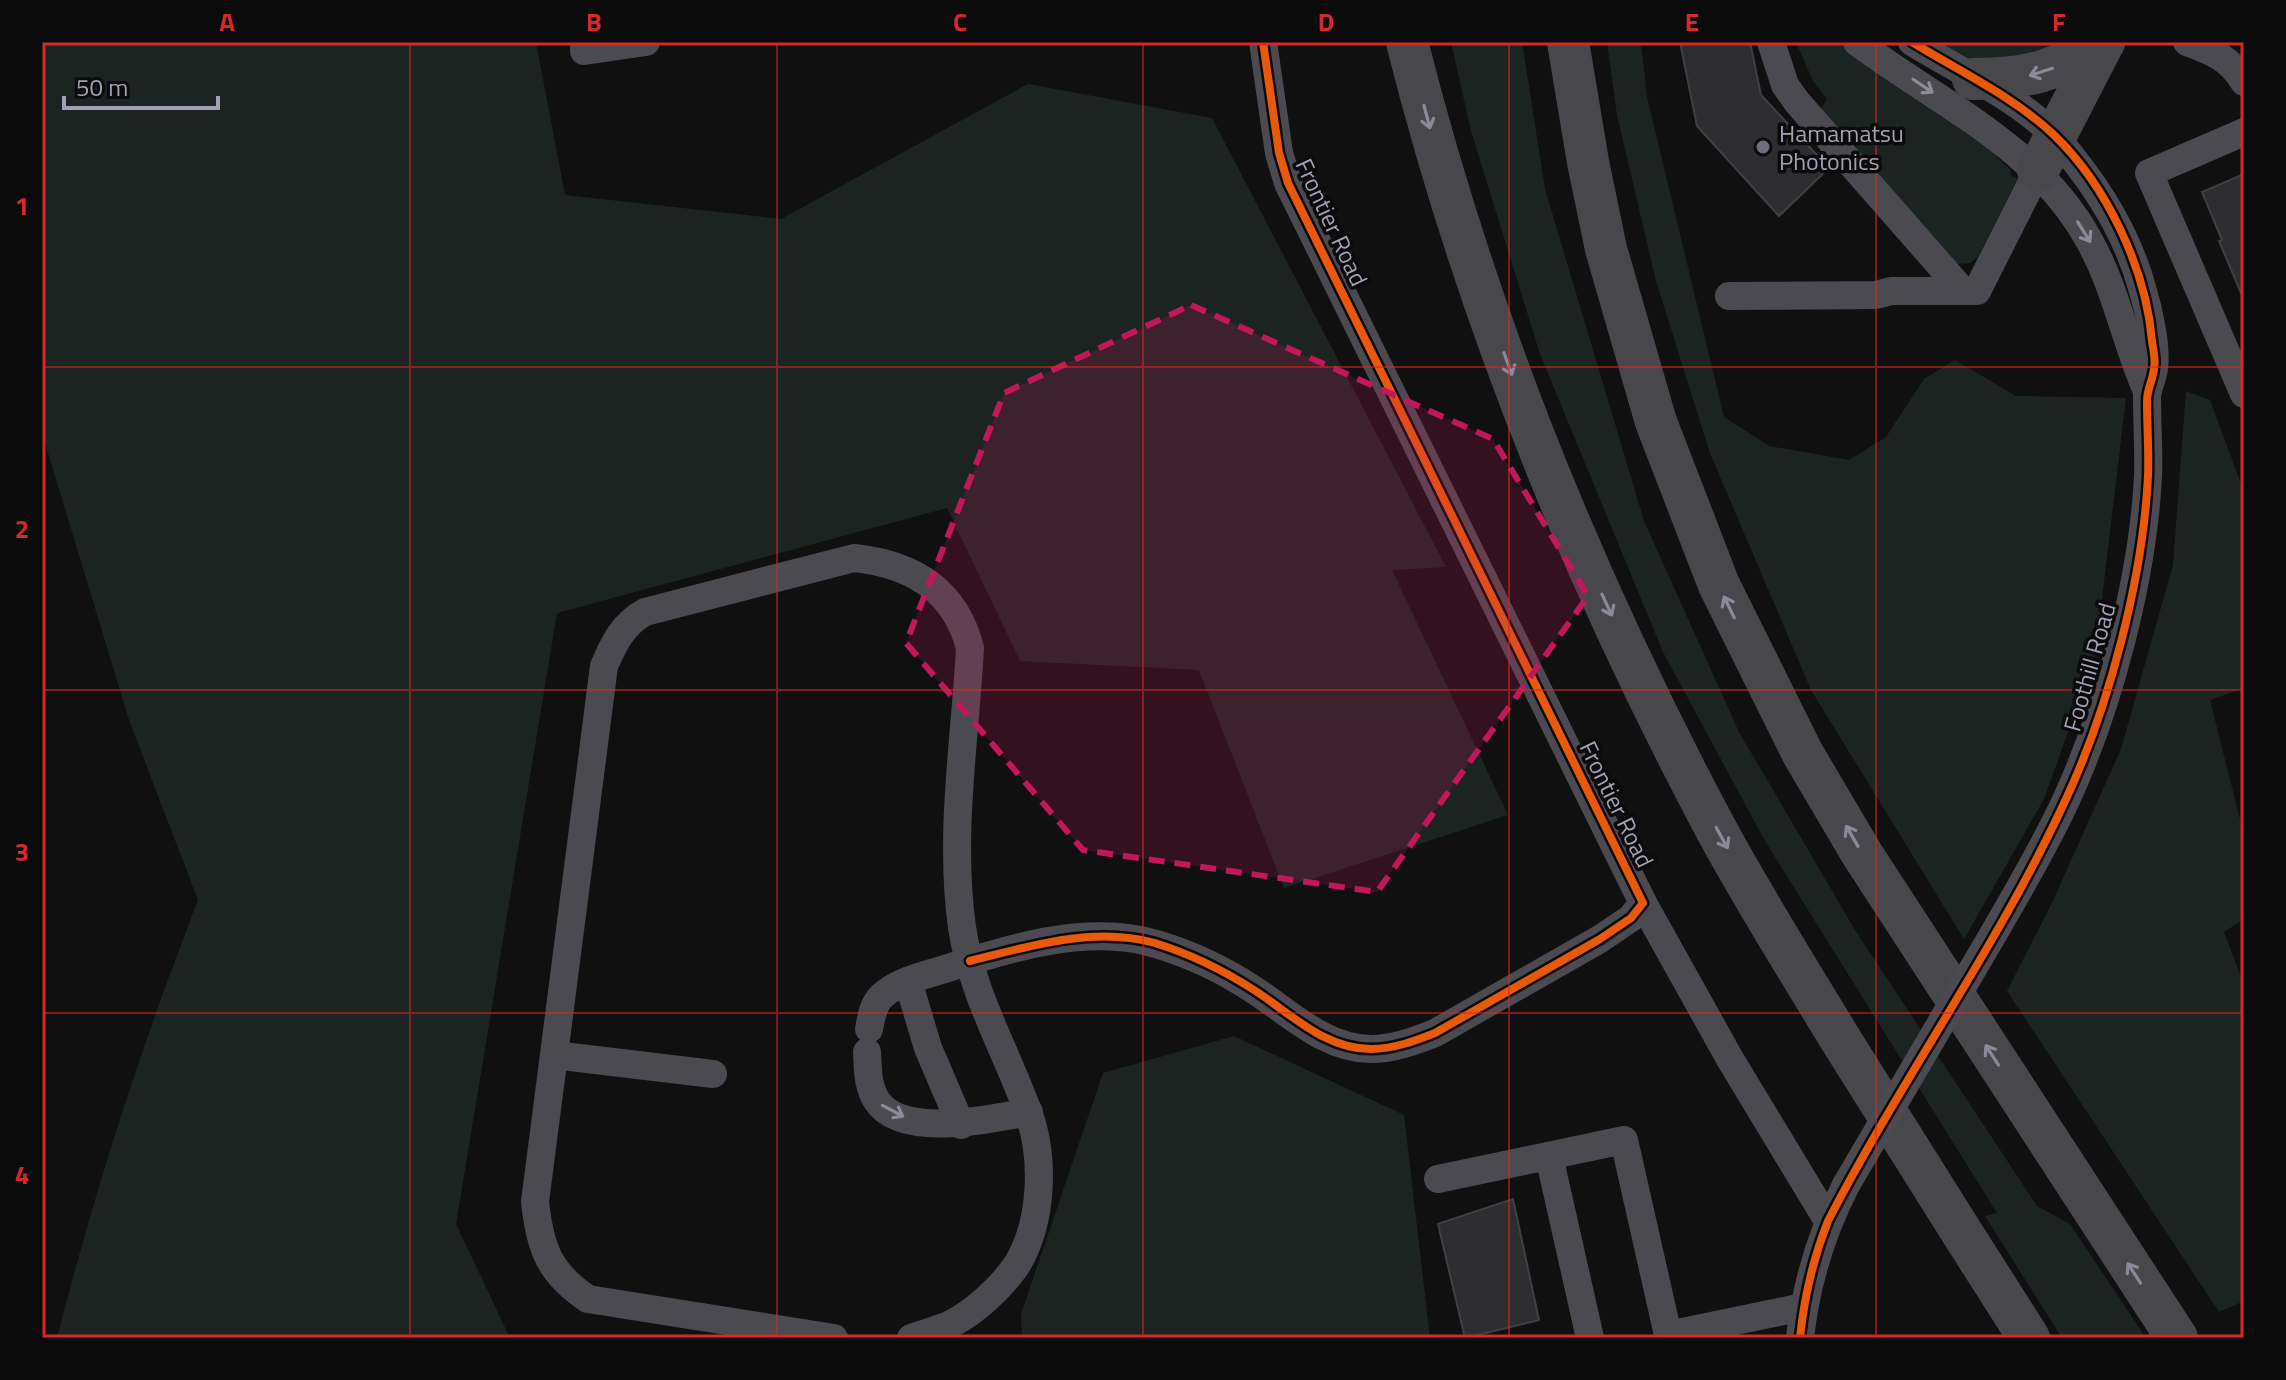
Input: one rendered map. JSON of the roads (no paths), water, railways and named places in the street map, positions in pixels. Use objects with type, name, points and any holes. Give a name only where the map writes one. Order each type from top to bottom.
[{"type":"highway","points":[[1407,42],[1453,209],[1490,314],[1584,557],[1630,656],[1718,831],[1786,951],[2029,1338]]},
{"type":"highway","points":[[1568,42],[1588,162],[1620,301],[1656,422],[1719,585],[1803,754],[1869,866],[2177,1338]]},
{"type":"highway","points":[[2046,153],[2104,42]]},
{"type":"highway","points":[[1973,79],[2032,76],[2072,60],[2104,42]]},
{"type":"street","points":[[584,46],[646,42]]},
{"type":"street","name":"Frontier Road","points":[[961,1125],[895,1115],[878,1102],[869,1082],[868,1040],[873,1009],[881,996],[908,981],[1046,942],[1107,935],[1154,943],[1206,963],[1332,1041],[1370,1049],[1406,1044],[1435,1033],[1600,939],[1631,918],[1643,903],[1288,183],[1279,153],[1263,42]]},
{"type":"street","points":[[1771,42],[1785,85],[1797,102],[1961,289]]},
{"type":"street","name":"Foothill Road","points":[[1857,42],[1989,131],[2046,153],[2088,178],[2116,221],[2132,256],[2151,329],[2154,368],[2147,390]]},
{"type":"street","name":"Foothill Road","points":[[1800,1338],[1803,1307],[1814,1260],[1828,1221],[1998,926],[2067,797],[2099,713],[2115,658],[2138,551],[2148,477],[2147,390],[2109,279],[2090,240],[2063,198],[2046,153],[2016,105],[1912,42]]},
{"type":"street","points":[[2187,42],[2220,54],[2232,64],[2244,82]]},
{"type":"street","points":[[2244,132],[2149,173],[2244,394]]},
{"type":"street","points":[[1729,296],[1977,291],[2046,153]]},
{"type":"street","points":[[834,1338],[588,1299],[567,1285],[552,1267],[537,1227],[535,1202],[604,666],[615,641],[631,620],[645,612],[854,558],[882,561],[940,591],[955,609],[965,629],[970,648],[955,849],[962,929],[994,1033],[1029,1112],[1039,1164],[1030,1235],[1017,1263],[969,1312],[950,1324],[911,1338]]},
{"type":"street","points":[[1643,903],[1738,1072],[1828,1221]]},
{"type":"street","points":[[908,981],[928,1048],[961,1125],[1029,1112]]},
{"type":"street","points":[[554,1055],[713,1074]]},
{"type":"street","points":[[1438,1179],[1624,1140],[1657,1336],[1803,1307]]},
{"type":"street","points":[[1549,1156],[1590,1338]]},
{"type":"place","name":"Hamamatsu Photonics","points":[[1763,147]]}]
